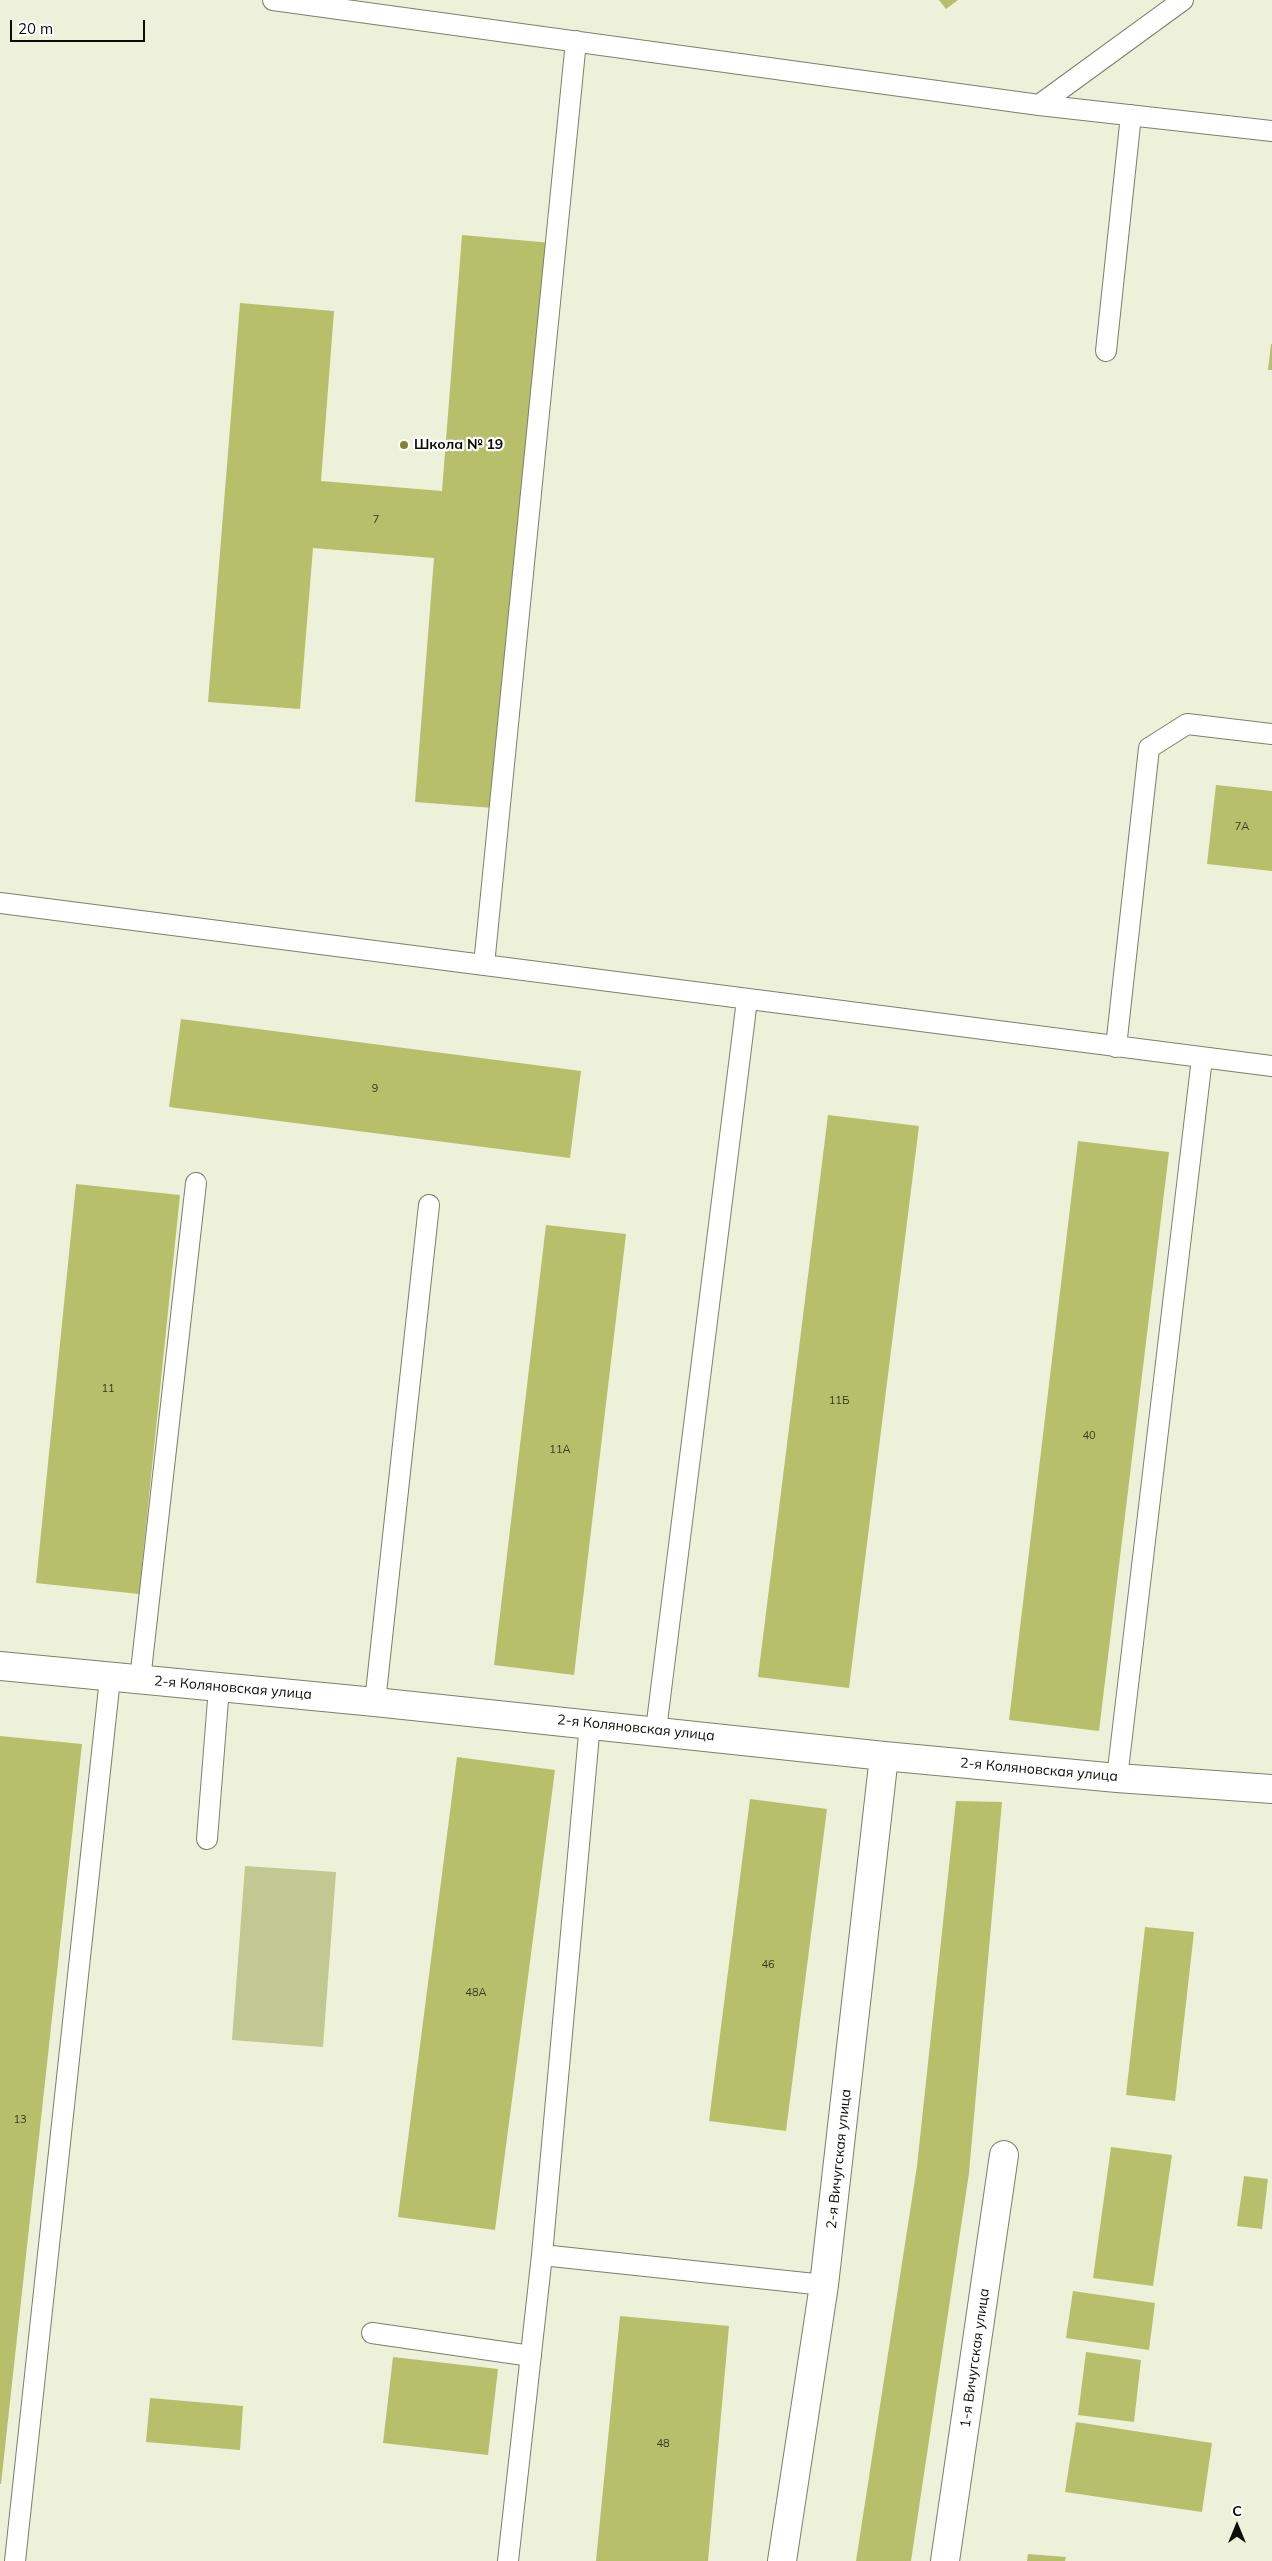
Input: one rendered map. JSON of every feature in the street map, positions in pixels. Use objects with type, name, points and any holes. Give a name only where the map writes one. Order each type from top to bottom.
[{"type":"street","name":"2-я Коляновская улица","points":[[0,1666],[590,1723],[884,1756],[1117,1778],[1272,1789]]},
{"type":"street","name":"2-я Вичугская улица","points":[[782,2561],[824,2285],[884,1756]]},
{"type":"street","name":"1-я Вичугская улица","points":[[945,2561],[1004,2155]]},
{"type":"lane","points":[[273,0],[1039,105],[1272,131]]},
{"type":"lane","points":[[1039,105],[1183,0]]},
{"type":"lane","points":[[484,965],[576,41]]},
{"type":"lane","points":[[1106,351],[1132,115]]},
{"type":"lane","points":[[1116,1047],[1149,748],[1186,724],[1272,734]]},
{"type":"lane","points":[[0,902],[747,1000],[1272,1066]]},
{"type":"lane","points":[[656,1730],[747,1000]]},
{"type":"lane","points":[[1117,1778],[1202,1058]]},
{"type":"lane","points":[[140,1680],[196,1182]]},
{"type":"lane","points":[[375,1702],[430,1205]]},
{"type":"lane","points":[[15,2561],[110,1678]]},
{"type":"lane","points":[[207,1839],[219,1687]]},
{"type":"lane","points":[[508,2561],[542,2255],[590,1723]]},
{"type":"lane","points":[[542,2255],[824,2285]]},
{"type":"lane","points":[[372,2333],[531,2356]]},
{"type":"green space","points":[[245,1866],[336,1872],[323,2047],[232,2040]]},
{"type":"building","points":[[939,0],[958,0],[946,9]]},
{"type":"building","points":[[462,235],[552,243],[507,809],[415,802],[434,558],[313,548],[300,709],[208,702],[240,303],[334,311],[321,481],[442,491]]},
{"type":"building","points":[[1271,344],[1272,370],[1268,370]]},
{"type":"building","points":[[1216,785],[1272,791],[1272,871],[1207,864]]},
{"type":"building","points":[[181,1019],[581,1071],[570,1158],[169,1107]]},
{"type":"building","points":[[828,1115],[919,1126],[849,1688],[758,1677]]},
{"type":"building","points":[[1078,1141],[1169,1152],[1099,1731],[1009,1720]]},
{"type":"building","points":[[76,1184],[180,1195],[139,1594],[36,1583]]},
{"type":"building","points":[[546,1225],[626,1234],[574,1675],[494,1665]]},
{"type":"building","points":[[0,1736],[82,1744],[1,2484],[0,2484]]},
{"type":"building","points":[[457,1757],[555,1770],[495,2230],[398,2217]]},
{"type":"building","points":[[750,1799],[827,1809],[786,2131],[709,2121]]},
{"type":"building","points":[[956,1801],[1002,1802],[969,2173],[911,2561],[856,2561],[917,2166]]},
{"type":"building","points":[[1145,1927],[1194,1932],[1175,2101],[1126,2095]]},
{"type":"building","points":[[1111,2147],[1172,2155],[1153,2286],[1093,2278]]},
{"type":"building","points":[[1244,2176],[1268,2179],[1262,2229],[1237,2226]]},
{"type":"building","points":[[1073,2291],[1155,2303],[1149,2350],[1066,2338]]},
{"type":"building","points":[[620,2316],[729,2326],[708,2561],[596,2561]]},
{"type":"building","points":[[1086,2352],[1141,2360],[1134,2422],[1078,2415]]},
{"type":"building","points":[[393,2357],[498,2369],[488,2455],[383,2443]]},
{"type":"building","points":[[150,2398],[243,2406],[240,2450],[146,2442]]},
{"type":"building","points":[[1076,2422],[1212,2443],[1202,2512],[1065,2492]]},
{"type":"building","points":[[1028,2554],[1066,2557],[1065,2561],[1027,2561]]},
{"type":"place","name":"Школа № 19","points":[[404,445]]}]
